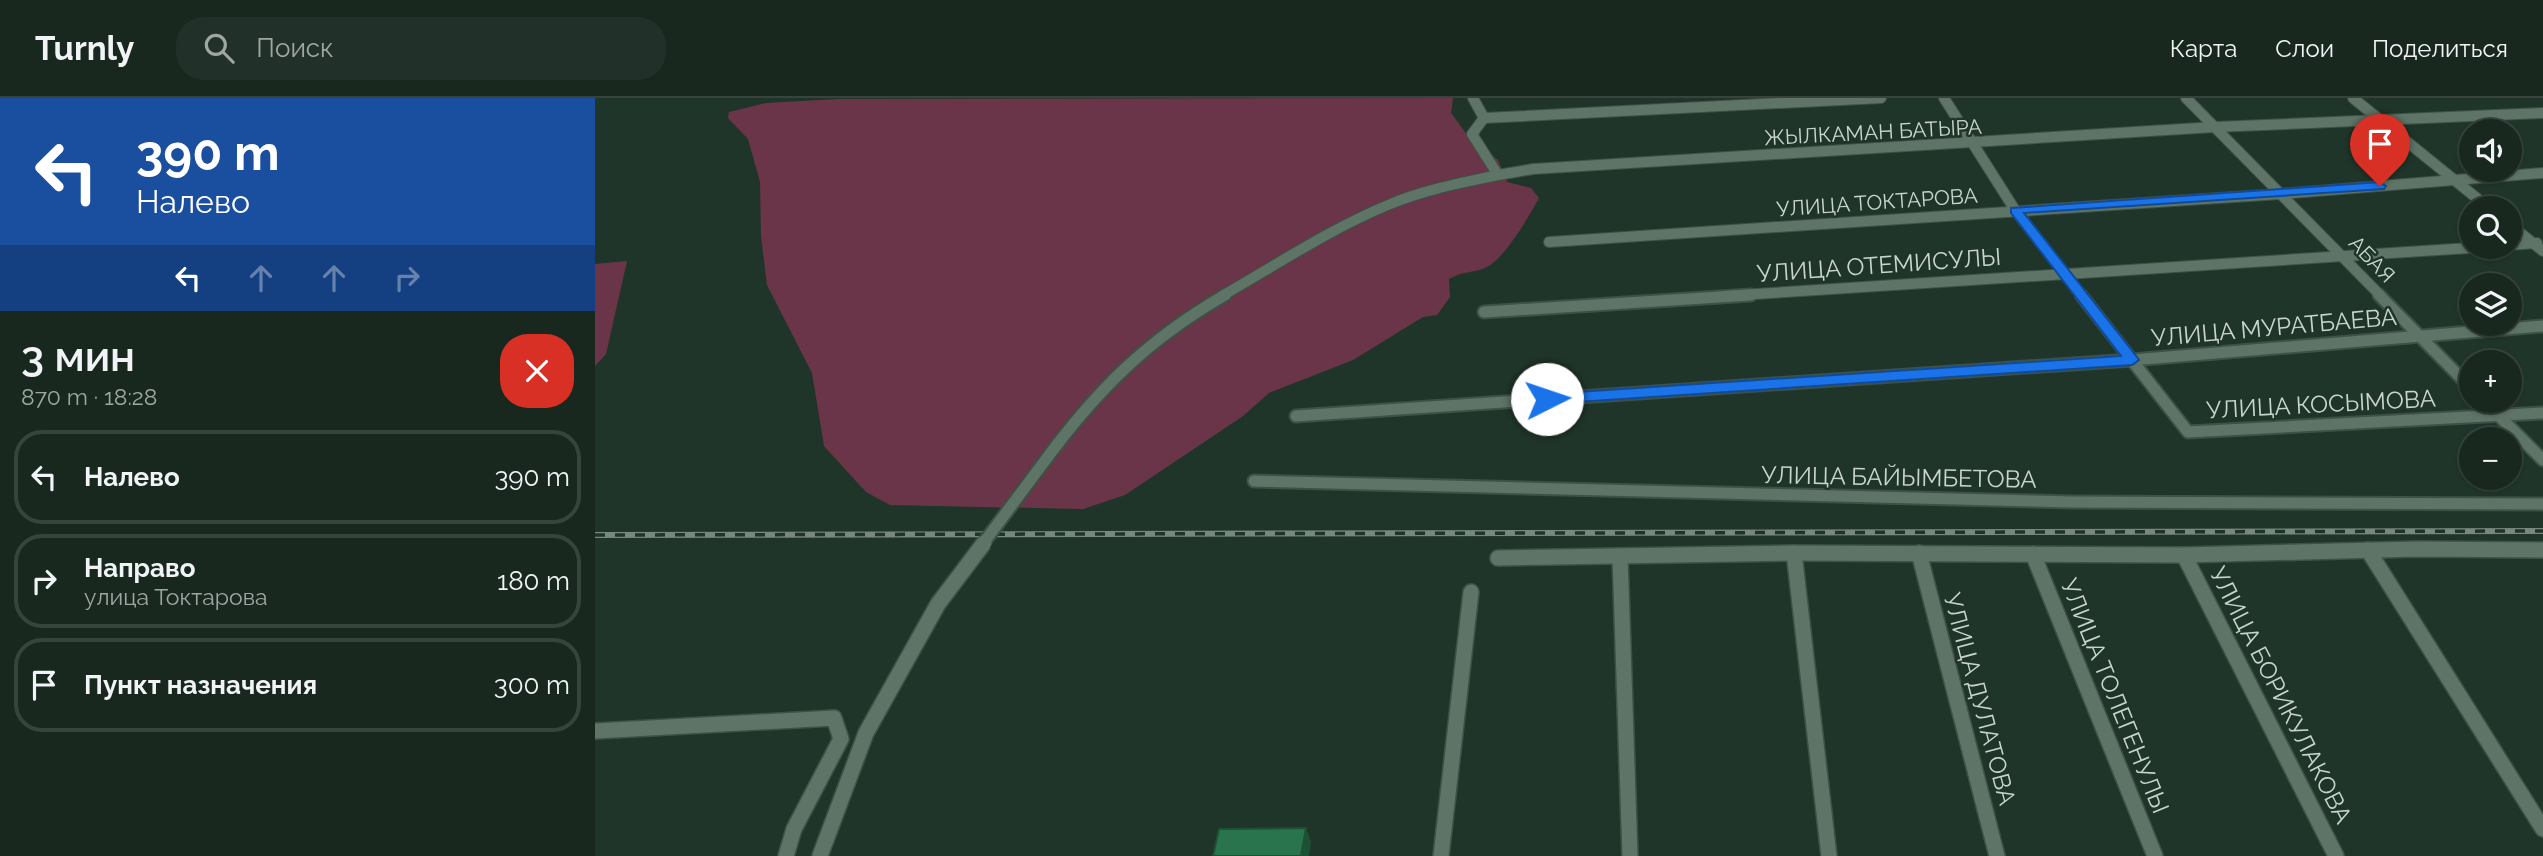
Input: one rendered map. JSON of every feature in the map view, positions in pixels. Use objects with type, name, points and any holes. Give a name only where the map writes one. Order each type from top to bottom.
[{"type":"street","points":[[1473,98],[1484,118]]},
{"type":"street","points":[[1484,118],[1881,98]]},
{"type":"street","points":[[1944,98],[2015,210],[2132,360]]},
{"type":"street","name":"АБАЯ","points":[[2186,98],[2459,376]]},
{"type":"street","points":[[2354,98],[2474,196]]},
{"type":"street","points":[[2215,127],[2543,113]]},
{"type":"street","points":[[1484,118],[1472,134],[1498,175]]},
{"type":"street","name":"ЖЫЛКАМАН БАТЫРА","points":[[1533,169],[2215,127]]},
{"type":"street","points":[[820,856],[866,733],[938,604],[1074,421],[1130,360],[1205,306],[1348,223],[1424,192],[1533,169]]},
{"type":"street","name":"УЛИЦА ТОКТАРОВА","points":[[1549,242],[2280,194],[2543,173]]},
{"type":"street","points":[[2522,233],[2538,243],[2543,251]]},
{"type":"street","name":"УЛИЦА ОТЕМИСУЛЫ","points":[[1484,312],[2459,249]]},
{"type":"street","name":"УЛИЦА МУРАТБАЕВА","points":[[1296,416],[2132,360],[2543,326]]},
{"type":"street","name":"УЛИЦА КОСЫМОВА","points":[[2132,360],[2188,432],[2543,413]]},
{"type":"street","points":[[2498,415],[2543,460]]},
{"type":"street","name":"УЛИЦА БАЙЫМБЕТОВА","points":[[1254,481],[2074,502],[2543,504]]},
{"type":"street","points":[[2368,550],[2543,829]]},
{"type":"street","points":[[1498,558],[1794,553],[2184,555],[2368,550],[2543,550]]},
{"type":"street","points":[[1794,553],[1829,856]]},
{"type":"street","name":"УЛИЦА ДУЛАТОВА","points":[[1919,554],[1997,856]]},
{"type":"street","name":"УЛИЦА ТОЛЕГЕНУЛЫ","points":[[2033,554],[2155,856]]},
{"type":"street","name":"УЛИЦА БОРИКУЛАКОВА","points":[[2184,555],[2336,856]]},
{"type":"street","points":[[1620,556],[1630,856]]},
{"type":"street","points":[[1441,856],[1471,592]]},
{"type":"street","points":[[595,731],[834,718],[841,739],[794,829],[786,856]]},
{"type":"shaded area","points":[[1453,98],[1451,113],[1468,136],[1498,160],[1507,182],[1531,188],[1539,198],[1500,256],[1485,268],[1449,279],[1450,297],[1437,315],[1423,317],[1353,360],[1269,393],[1243,416],[1125,495],[1083,509],[890,505],[866,492],[824,446],[812,373],[767,285],[761,236],[760,182],[748,139],[728,118],[729,112],[766,103],[838,99]]},
{"type":"shaded area","points":[[627,261],[606,354],[595,366],[595,264]]},
{"type":"building","points":[[1306,828],[1301,856],[1213,856],[1219,829]]},
{"type":"railway","points":[[595,535],[2543,531]]},
{"type":"route","points":[[1547,399],[2132,360],[2015,210],[2380,186]]}]
